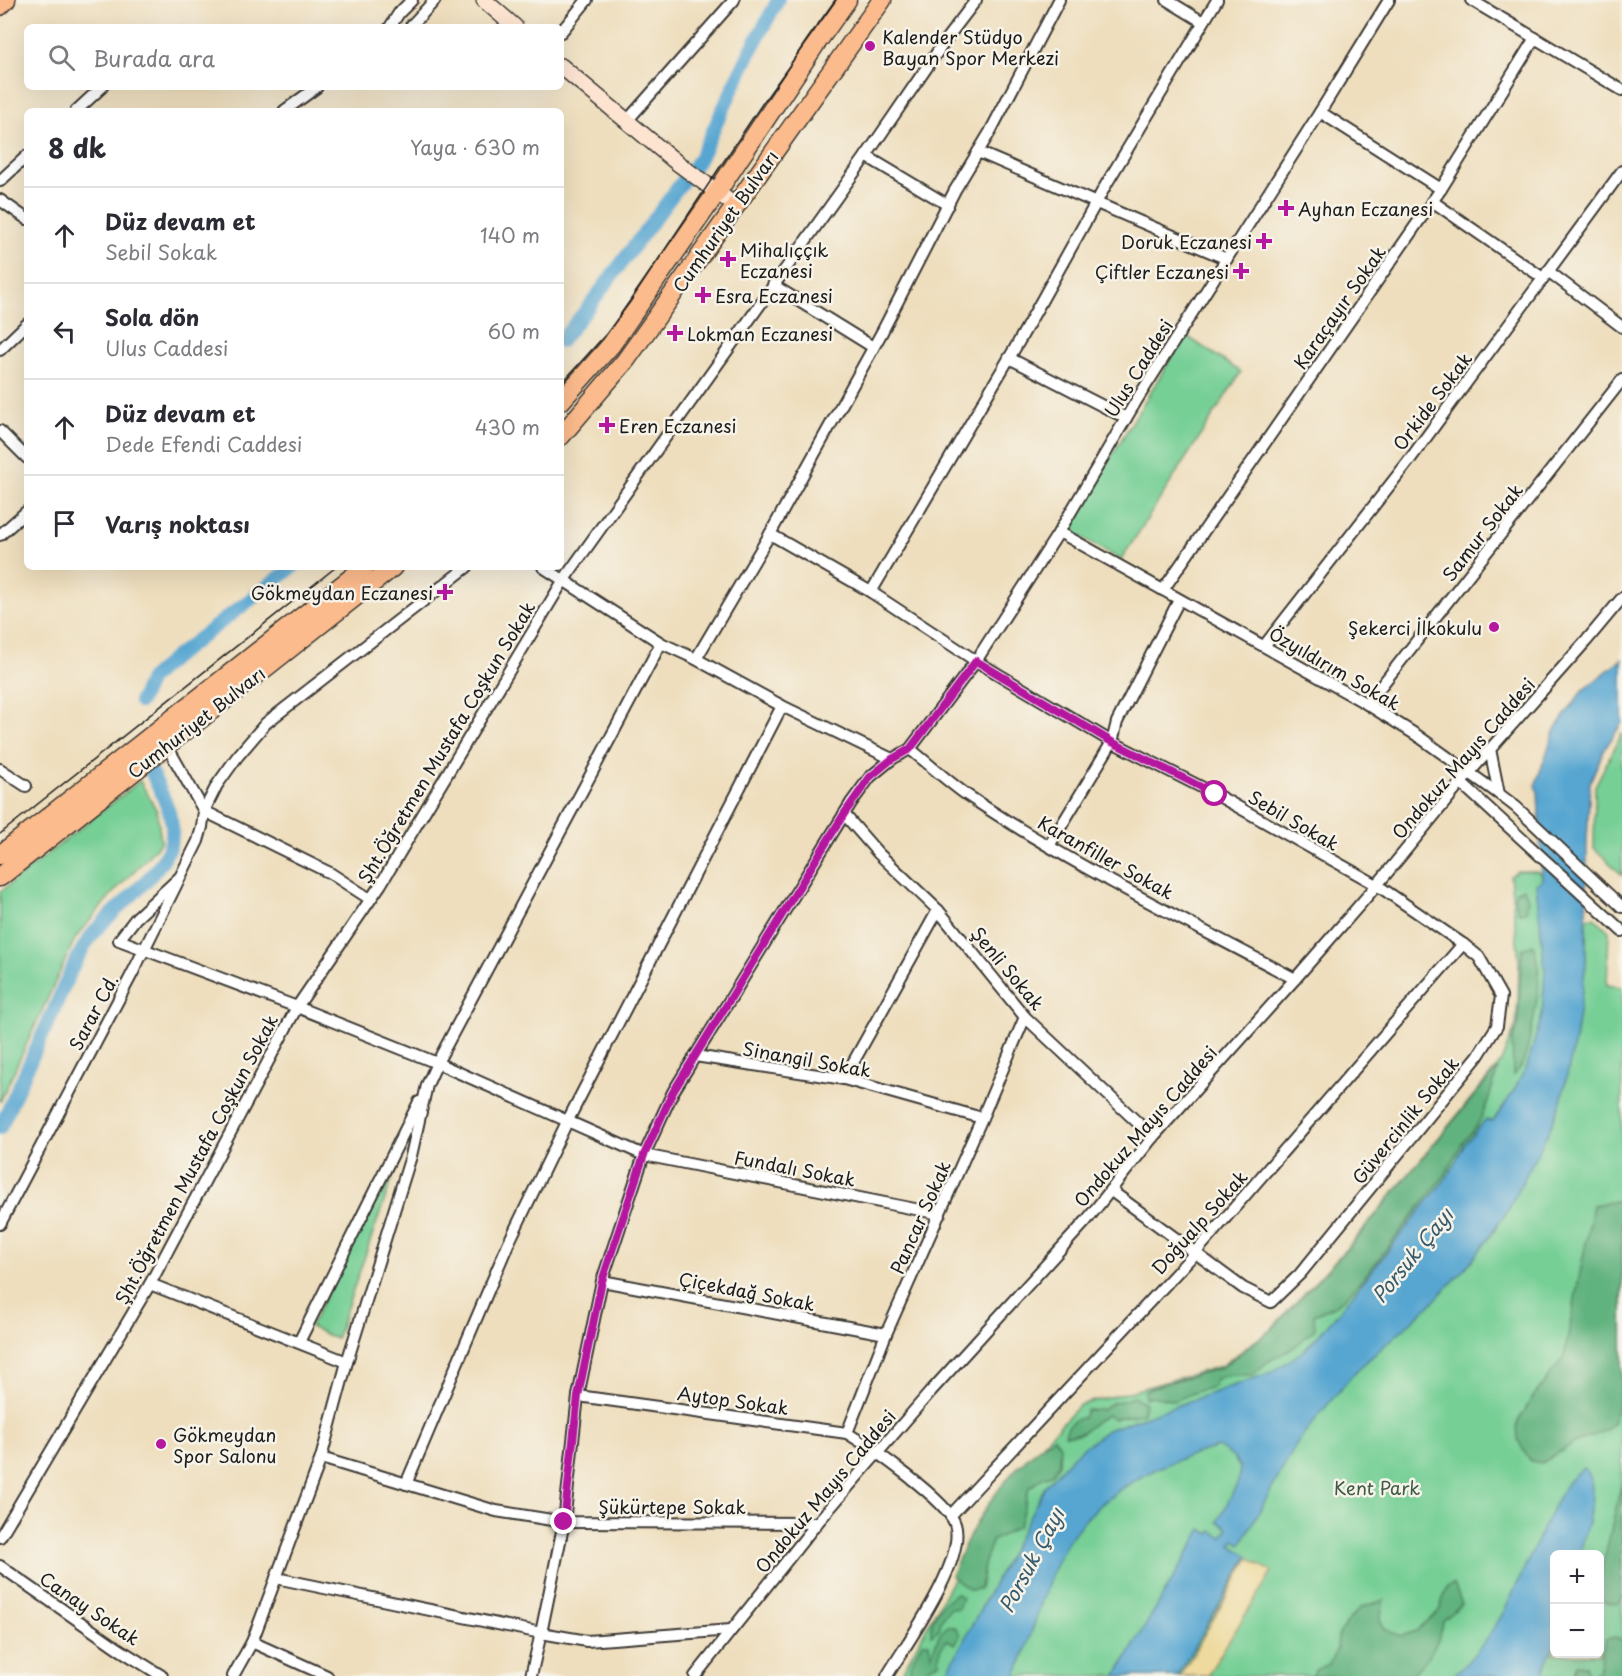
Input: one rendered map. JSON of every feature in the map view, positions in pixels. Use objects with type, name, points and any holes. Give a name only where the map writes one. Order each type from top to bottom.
[{"type":"main road","points":[[0,6],[6,0]]},
{"type":"main road","points":[[484,0],[512,24]]},
{"type":"main road","name":"Cumhuriyet Bulvarı","points":[[564,398],[611,345],[847,0]]},
{"type":"main road","name":"Cumhuriyet Bulvarı","points":[[564,432],[626,360],[882,0]]},
{"type":"main road","points":[[564,69],[676,162],[736,206]]},
{"type":"main road","name":"Cumhuriyet Bulvarı","points":[[0,855],[361,570]]},
{"type":"main road","name":"Cumhuriyet Bulvarı","points":[[0,877],[389,570]]},
{"type":"street","points":[[392,24],[412,0]]},
{"type":"street","points":[[413,24],[435,0]]},
{"type":"street","points":[[564,28],[587,0]]},
{"type":"street","points":[[627,122],[734,0]]},
{"type":"street","name":"Şht.Öğretmen Mustafa Coşkun Sokak","points":[[0,1537],[150,1284],[297,1007],[381,884],[563,581],[976,0]]},
{"type":"street","points":[[696,659],[770,534],[1059,0]]},
{"type":"street","points":[[1167,0],[1203,22]]},
{"type":"street","points":[[871,592],[1009,358],[1096,202],[1217,0]]},
{"type":"street","name":"Ulus Caddesi","points":[[910,749],[976,661],[1059,532],[1126,418],[1389,0]]},
{"type":"street","points":[[1471,0],[1622,90]]},
{"type":"street","name":"Karaçayır Sokak","points":[[1163,591],[1441,189],[1535,38]]},
{"type":"street","points":[[79,108],[99,90]]},
{"type":"street","points":[[288,108],[313,90]]},
{"type":"street","points":[[1320,112],[1441,189]]},
{"type":"street","points":[[978,152],[1227,259]]},
{"type":"street","points":[[866,156],[948,205]]},
{"type":"street","points":[[0,181],[24,159]]},
{"type":"street","name":"Orkide Sokak","points":[[1264,646],[1408,462],[1622,171]]},
{"type":"street","points":[[0,200],[24,217]]},
{"type":"street","points":[[1432,201],[1622,327]]},
{"type":"street","points":[[773,285],[873,347]]},
{"type":"street","points":[[0,350],[24,327]]},
{"type":"street","points":[[1009,358],[1126,418]]},
{"type":"street","name":"Samur Sokak","points":[[1367,704],[1622,380]]},
{"type":"street","points":[[0,430],[24,455]]},
{"type":"street","points":[[0,535],[24,514]]},
{"type":"street","name":"Özyıldırım Sokak","points":[[1059,532],[1367,704],[1418,736],[1516,807],[1622,908]]},
{"type":"street","name":"Sebil Sokak","points":[[770,534],[871,592],[976,661],[1112,742],[1215,794],[1377,885],[1463,944]]},
{"type":"street","name":"Sarar Cd.","points":[[0,1224],[144,950],[198,841],[204,811],[227,771],[266,723],[463,570]]},
{"type":"street","points":[[547,570],[661,643],[696,659],[782,706],[892,759]]},
{"type":"street","name":"Ondokuz Mayıs Caddesi","points":[[695,1676],[816,1523],[1086,1221],[1153,1137],[1377,885],[1460,782],[1622,598]]},
{"type":"street","points":[[1049,846],[1112,742],[1117,722],[1179,600]]},
{"type":"street","points":[[300,1342],[437,1063],[661,643]]},
{"type":"street","points":[[406,1484],[508,1244],[567,1122],[782,706]]},
{"type":"street","points":[[167,746],[204,811],[330,873],[370,899]]},
{"type":"street","points":[[531,1676],[564,1522],[578,1396],[602,1281],[644,1155],[673,1092],[844,814],[870,777],[892,759],[910,749]]},
{"type":"street","name":"Karanfiller Sokak","points":[[910,749],[966,794],[1049,846],[1295,979]]},
{"type":"street","points":[[1490,749],[1499,794]]},
{"type":"street","points":[[0,769],[27,786]]},
{"type":"street","points":[[1460,782],[1622,931]]},
{"type":"street","name":"Şenli Sokak","points":[[844,814],[878,853],[938,910],[1025,1017],[1153,1137]]},
{"type":"street","name":"Fundalı Sokak","points":[[179,878],[136,918],[119,940],[437,1063],[644,1155],[940,1214]]},
{"type":"street","points":[[844,1079],[938,910]]},
{"type":"street","name":"Doğualp Sokak","points":[[951,1515],[1196,1252],[1463,944]]},
{"type":"street","name":"Güvercinlik Sokak","points":[[1196,1252],[1243,1288],[1271,1302],[1300,1274],[1478,1056],[1497,1026],[1501,996],[1479,957],[1463,944]]},
{"type":"street","name":"Pancar Sokak","points":[[848,1432],[886,1334],[1025,1017]]},
{"type":"street","name":"Sinangil Sokak","points":[[695,1056],[844,1079],[982,1118]]},
{"type":"street","points":[[233,1676],[252,1642],[321,1458],[347,1362],[411,1156],[427,1085]]},
{"type":"street","points":[[1110,1190],[1196,1252]]},
{"type":"street","name":"Çiçekdağ Sokak","points":[[602,1281],[886,1334]]},
{"type":"street","points":[[150,1284],[347,1362]]},
{"type":"street","name":"Aytop Sokak","points":[[578,1396],[848,1432],[878,1452]]},
{"type":"street","points":[[878,1452],[951,1515],[956,1526],[956,1543],[944,1581],[887,1676]]},
{"type":"street","name":"Şükürtepe Sokak","points":[[321,1458],[496,1511],[564,1522],[816,1523]]},
{"type":"street","name":"Canay Sokak","points":[[0,1566],[119,1649],[162,1676]]},
{"type":"street","points":[[276,1578],[587,1641],[731,1630]]},
{"type":"street","points":[[252,1642],[327,1676]]},
{"type":"green space","points":[[1185,335],[1241,372],[1121,560],[1067,529]]},
{"type":"green space","points":[[1622,733],[1622,875],[1594,848],[1595,786]]},
{"type":"green space","points":[[140,781],[157,811],[161,842],[111,895],[75,939],[0,1102],[0,892]]},
{"type":"green space","name":"Kent Park","points":[[1517,871],[1537,871],[1586,918],[1594,917],[1609,931],[1607,985],[1622,987],[1622,1676],[900,1676],[969,1550],[1046,1440],[1079,1405],[1221,1366],[1270,1330],[1356,1238],[1501,1062],[1516,1025],[1519,960],[1510,876]]},
{"type":"green space","points":[[1524,888],[1528,899],[1526,912],[1519,913],[1514,898],[1516,891]]},
{"type":"green space","points":[[1533,944],[1539,972],[1539,985],[1530,1037],[1520,1068],[1513,1075],[1512,1041],[1518,1024],[1522,949]]},
{"type":"green space","points":[[1498,1068],[1481,1118],[1461,1145],[1445,1175],[1362,1280],[1338,1304],[1314,1315],[1315,1329],[1293,1348],[1267,1362],[1253,1375],[1227,1375],[1216,1379],[1213,1387],[1174,1401],[1151,1396],[1145,1398],[1145,1391],[1150,1388],[1220,1368],[1270,1331],[1361,1234]]},
{"type":"green space","points":[[398,1151],[401,1153],[336,1339],[310,1327]]},
{"type":"green space","points":[[1622,1200],[1622,1378],[1613,1423],[1605,1431],[1576,1442],[1542,1463],[1531,1461],[1518,1440],[1517,1423],[1533,1397],[1564,1357],[1593,1205]]},
{"type":"green space","points":[[1134,1397],[1145,1403],[1143,1413],[1114,1419],[1108,1415],[1084,1431],[1065,1435],[1071,1423],[1083,1418],[1086,1410],[1102,1410],[1113,1402]]},
{"type":"green space","points":[[1054,1437],[1060,1446],[1059,1464],[1051,1475],[1042,1478],[1029,1488],[1019,1526],[993,1540],[985,1561],[980,1589],[970,1590],[951,1576],[969,1536],[992,1498],[1006,1481],[1021,1464]]},
{"type":"green space","points":[[1622,1482],[1622,1598],[1618,1604],[1604,1601],[1604,1561]]},
{"type":"green space","points":[[1454,1584],[1462,1604],[1443,1621],[1440,1636],[1432,1651],[1410,1676],[1312,1676],[1316,1670],[1329,1664],[1337,1649],[1338,1636],[1350,1618],[1362,1607],[1384,1600],[1380,1620],[1386,1630],[1401,1636],[1416,1631],[1439,1611],[1447,1587]]},
{"type":"green space","points":[[956,1593],[962,1598],[958,1609],[951,1608],[942,1618],[939,1629],[931,1635],[934,1616]]},
{"type":"green space","points":[[948,1626],[956,1628],[960,1635],[955,1644],[947,1640],[940,1649],[939,1663],[929,1667],[924,1676],[909,1676],[912,1663],[922,1643],[929,1643],[931,1655],[940,1633]]},
{"type":"green space","points":[[1615,1637],[1622,1642],[1622,1676],[1573,1676],[1577,1664],[1585,1665],[1588,1675],[1599,1671],[1601,1658],[1604,1658],[1605,1639]]},
{"type":"sand","points":[[1249,1558],[1272,1572],[1207,1676],[1180,1676]]},
{"type":"water","name":"Porsuk Çayı","points":[[1622,659],[1622,723],[1604,750],[1590,782],[1586,963],[1575,1041],[1561,1101],[1549,1131],[1508,1210],[1464,1270],[1430,1305],[1356,1371],[1298,1442],[1241,1544],[1235,1540],[1231,1545],[1248,1556],[1177,1676],[1116,1676],[1202,1529],[1210,1534],[1212,1531],[1222,1537],[1228,1528],[1218,1522],[1238,1482],[1240,1468],[1234,1458],[1218,1447],[1169,1463],[1146,1474],[1103,1503],[1084,1521],[1056,1564],[1016,1676],[945,1676],[1046,1485],[1073,1456],[1107,1430],[1272,1372],[1305,1350],[1337,1314],[1447,1177],[1464,1145],[1485,1120],[1493,1121],[1510,1097],[1527,1066],[1542,1015],[1545,971],[1536,884],[1542,880],[1538,792],[1535,786],[1555,729],[1582,691]]},
{"type":"water","points":[[1583,1468],[1589,1474],[1592,1483],[1588,1522],[1581,1550],[1550,1550],[1550,1655],[1542,1676],[1453,1676],[1480,1648],[1497,1624],[1559,1496],[1577,1472]]},
{"type":"waterway","points":[[564,337],[700,158],[751,50],[778,0]]},
{"type":"waterway","points":[[140,702],[150,679],[289,570]]},
{"type":"waterway","points":[[0,1128],[82,949],[95,931],[150,877],[167,853],[171,842],[172,824],[167,806],[152,773]]},
{"type":"tram line","points":[[564,381],[607,333],[630,302],[762,104],[836,0]]},
{"type":"tram line","points":[[0,834],[332,570]]},
{"type":"place","name":"Kalender Stüdyo Bayan Spor Merkezi","points":[[870,46]]},
{"type":"place","name":"Ayhan Eczanesi","points":[[1286,208]]},
{"type":"place","name":"Doruk Eczanesi","points":[[1264,241]]},
{"type":"place","name":"Mihalıççık Eczanesi","points":[[728,259]]},
{"type":"place","name":"Çiftler Eczanesi","points":[[1241,271]]},
{"type":"place","name":"Esra Eczanesi","points":[[703,295]]},
{"type":"place","name":"Lokman Eczanesi","points":[[675,333]]},
{"type":"place","name":"Eren Eczanesi","points":[[607,425]]},
{"type":"place","name":"Gökmeydan Eczanesi","points":[[445,592]]},
{"type":"place","name":"Şekerci İlkokulu","points":[[1494,627]]},
{"type":"place","name":"Gökmeydan Spor Salonu","points":[[161,1444]]},
{"type":"route","points":[[564,1522],[578,1396],[602,1281],[644,1155],[673,1092],[844,814],[870,777],[892,759],[910,749],[976,661],[1112,742],[1215,794]]}]
